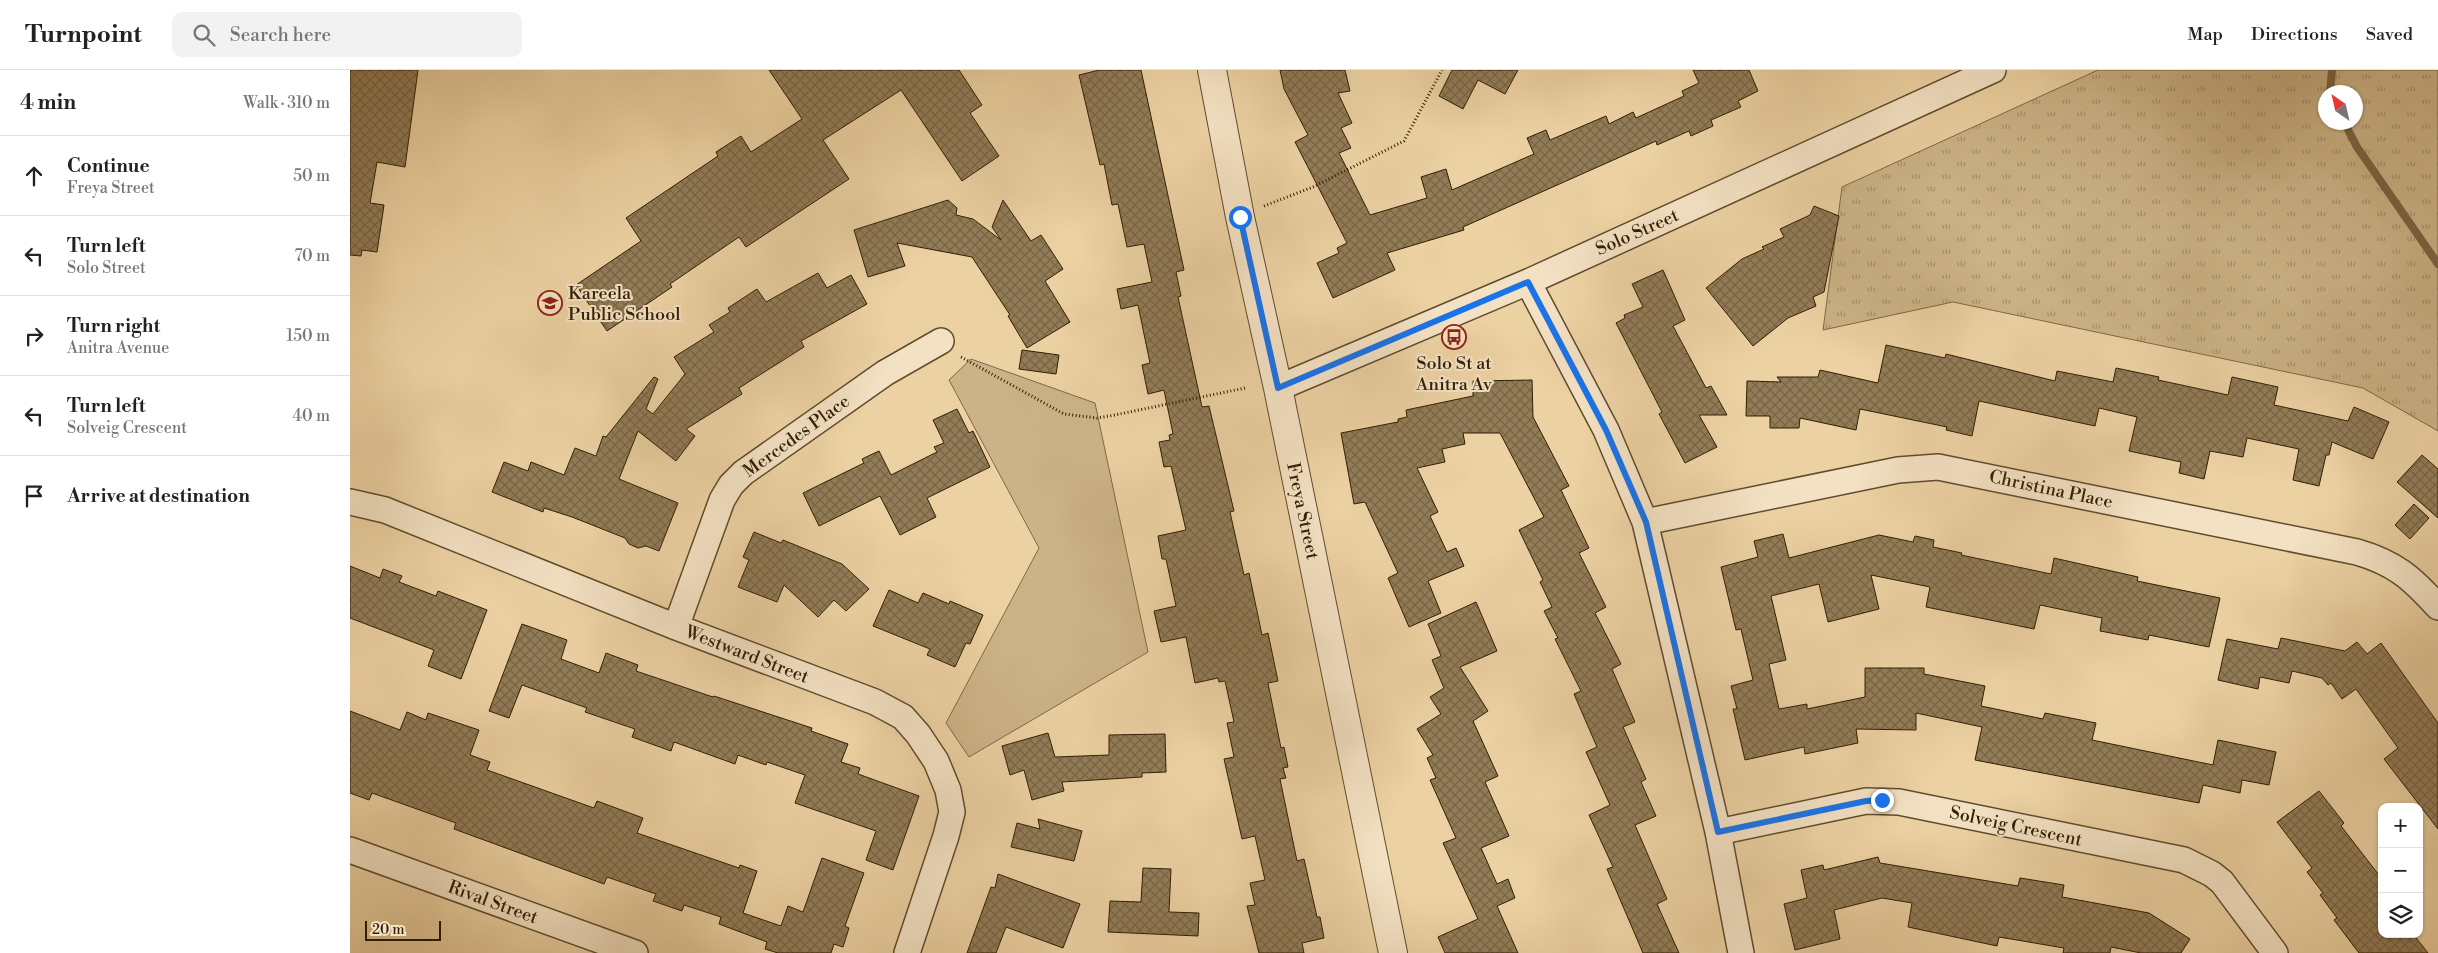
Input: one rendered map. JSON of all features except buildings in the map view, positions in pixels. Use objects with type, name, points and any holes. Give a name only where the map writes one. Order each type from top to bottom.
[{"type":"street","name":"Freya Street","points":[[1212,70],[1240,217],[1278,388],[1393,953]]},
{"type":"street","name":"Solo Street","points":[[1278,388],[1528,282],[1993,70]]},
{"type":"street","points":[[1528,282],[1599,416],[1646,522],[1718,832],[1741,953]]},
{"type":"street","name":"Mercedes Place","points":[[676,627],[722,500],[730,485],[743,473],[885,373],[941,341]]},
{"type":"street","name":"Christina Place","points":[[1646,522],[1898,470],[1921,468],[1950,469],[2357,552],[2380,559],[2400,569],[2418,584],[2438,607]]},
{"type":"street","name":"Westward Street","points":[[350,502],[385,510],[676,627],[875,702],[903,717],[918,734],[936,761],[948,790],[952,812],[946,836],[907,953]]},
{"type":"street","name":"Solveig Crescent","points":[[1718,832],[1866,801],[1882,800],[2184,860],[2212,874],[2222,882],[2275,953]]},
{"type":"street","name":"Rival Street","points":[[350,850],[635,953]]},
{"type":"path","points":[[1271,203],[1314,187],[1404,140],[1442,70]]},
{"type":"path","points":[[941,341],[969,363],[1064,414],[1106,416],[1245,388]]},
{"type":"green space","points":[[2098,70],[2438,70],[2438,431],[2363,388],[1953,302],[1823,330],[1842,187]]},
{"type":"green space","points":[[971,359],[1095,403],[1148,652],[969,757],[946,723],[1039,548],[949,380]]},
{"type":"waterway","points":[[2331,85],[2332,70]]},
{"type":"waterway","points":[[2348,130],[2357,147],[2438,264]]},
{"type":"place","name":"Kareela Public School","points":[[550,303]]},
{"type":"place","name":"Solo St at Anitra Av","points":[[1454,337]]},
{"type":"route","points":[[1240,217],[1278,388],[1528,282],[1606,430],[1646,522],[1718,832],[1866,801],[1882,800]]}]
